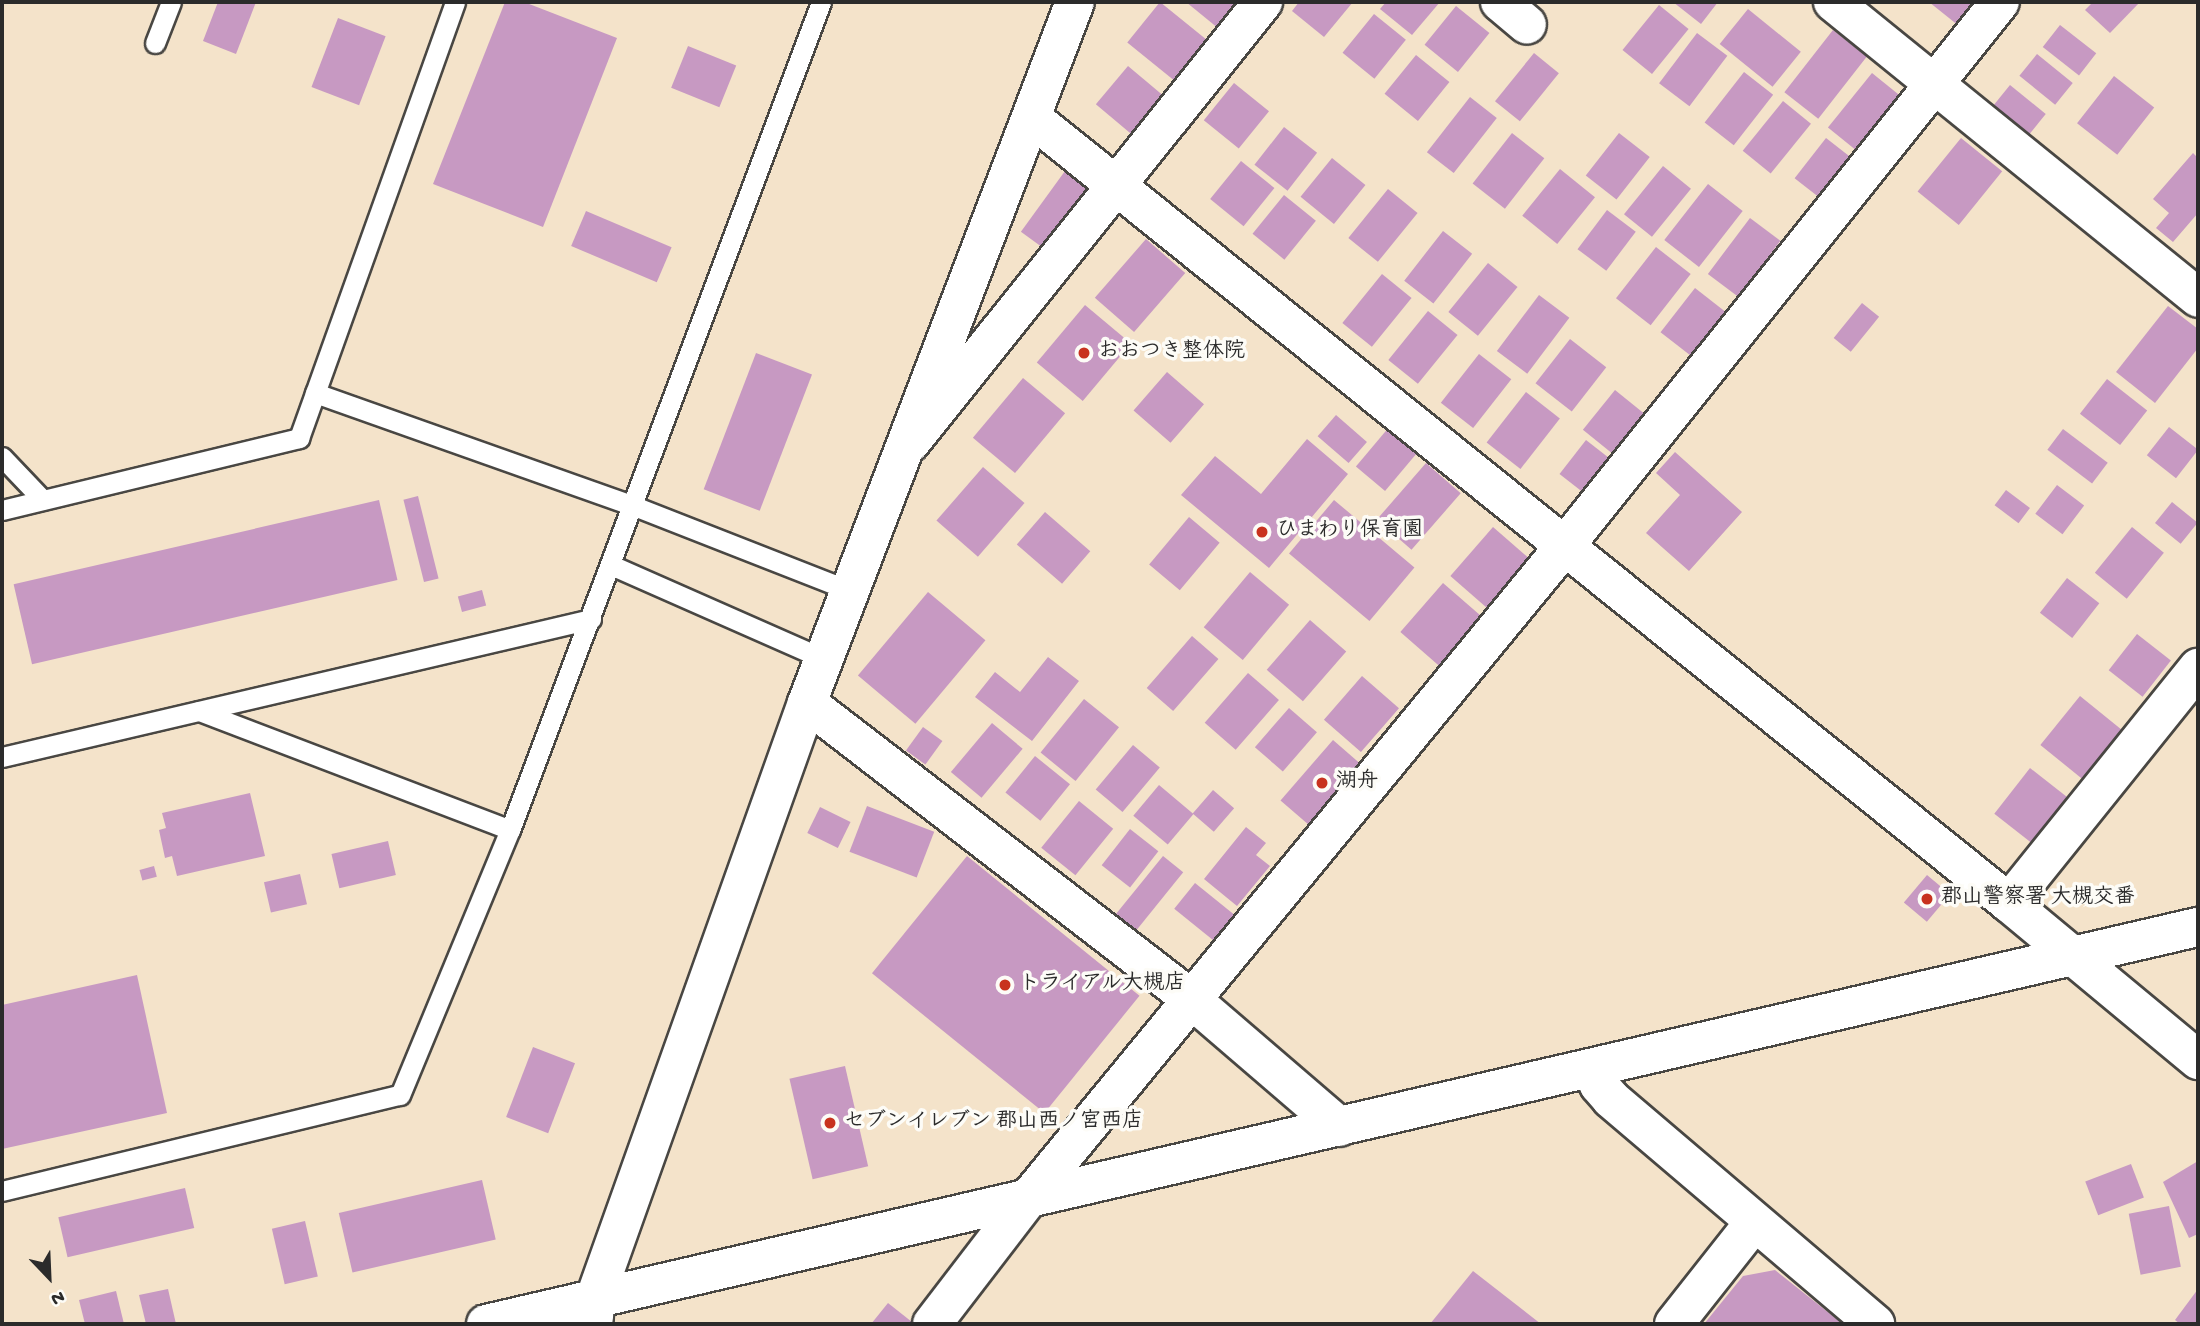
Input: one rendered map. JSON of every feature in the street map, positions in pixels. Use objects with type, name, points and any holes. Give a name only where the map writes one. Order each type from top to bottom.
[{"type":"street","points":[[594,1311],[807,703],[1075,2]]},
{"type":"street","points":[[905,449],[1264,2]]},
{"type":"street","points":[[1833,2],[1935,81],[2198,298]]},
{"type":"street","points":[[932,1324],[1031,1195],[1563,548],[2000,2]]},
{"type":"street","points":[[1032,118],[1563,548],[2009,903],[2070,957],[2198,1060]]},
{"type":"street","points":[[2009,903],[2198,668]]},
{"type":"street","points":[[807,703],[1191,999],[1340,1127]]},
{"type":"street","points":[[486,1324],[594,1311],[1031,1195],[1340,1127],[2198,927]]},
{"type":"street","points":[[1592,1068],[1611,1099],[1753,1224],[1875,1324]]},
{"type":"street","points":[[1674,1324],[1753,1224]]},
{"type":"lane","points":[[155,43],[170,2]]},
{"type":"lane","points":[[2,510],[299,438],[454,2]]},
{"type":"lane","points":[[2,1191],[400,1095],[510,830],[634,506],[821,2]]},
{"type":"lane","points":[[315,393],[634,506],[851,591]]},
{"type":"lane","points":[[2,457],[43,500]]},
{"type":"lane","points":[[611,565],[824,659]]},
{"type":"lane","points":[[2,757],[591,619]]},
{"type":"lane","points":[[199,711],[510,830]]},
{"type":"building","points":[[218,2],[256,2],[236,54],[203,41]]},
{"type":"building","points":[[505,2],[524,2],[617,38],[543,227],[433,184]]},
{"type":"building","points":[[1160,2],[1207,40],[1174,80],[1127,42]]},
{"type":"building","points":[[1186,2],[1250,2],[1224,33]]},
{"type":"building","points":[[1299,2],[1353,2],[1324,37],[1292,11]]},
{"type":"building","points":[[1386,2],[1440,2],[1412,35],[1380,9]]},
{"type":"building","points":[[1673,2],[1718,2],[1701,24]]},
{"type":"building","points":[[1929,2],[1978,2],[1959,26]]},
{"type":"building","points":[[2093,2],[2140,2],[2110,33],[2085,10]]},
{"type":"building","points":[[1659,5],[1689,29],[1652,74],[1622,50]]},
{"type":"building","points":[[1456,6],[1489,33],[1458,72],[1425,45]]},
{"type":"building","points":[[1748,9],[1801,52],[1773,87],[1720,44]]},
{"type":"building","points":[[1374,14],[1406,40],[1374,79],[1343,53]]},
{"type":"building","points":[[338,18],[386,36],[359,105],[311,87]]},
{"type":"building","points":[[2060,25],[2096,53],[2079,75],[2043,47]]},
{"type":"building","points":[[1833,30],[1867,56],[1818,119],[1784,92]]},
{"type":"building","points":[[1697,33],[1727,56],[1689,106],[1659,83]]},
{"type":"building","points":[[688,46],[736,65],[719,107],[671,88]]},
{"type":"building","points":[[1534,53],[1559,73],[1520,121],[1495,101]]},
{"type":"building","points":[[2037,54],[2073,83],[2055,105],[2019,76]]},
{"type":"building","points":[[1416,55],[1449,82],[1418,121],[1385,94]]},
{"type":"building","points":[[1128,66],[1164,96],[1132,135],[1096,104]]},
{"type":"building","points":[[1744,72],[1773,95],[1734,145],[1705,122]]},
{"type":"building","points":[[1872,73],[1904,99],[1860,153],[1828,127]]},
{"type":"building","points":[[2114,76],[2154,107],[2117,155],[2077,123]]},
{"type":"building","points":[[1234,83],[1269,111],[1239,149],[1204,120]]},
{"type":"building","points":[[2010,85],[2046,114],[2028,136],[1992,107]]},
{"type":"building","points":[[1470,97],[1497,118],[1454,173],[1427,152]]},
{"type":"building","points":[[1783,101],[1811,124],[1771,173],[1743,151]]},
{"type":"building","points":[[1284,127],[1317,153],[1288,191],[1254,165]]},
{"type":"building","points":[[1512,133],[1544,158],[1505,209],[1473,183]]},
{"type":"building","points":[[1619,133],[1650,157],[1616,200],[1586,176]]},
{"type":"building","points":[[1826,138],[1855,161],[1824,201],[1795,178]]},
{"type":"building","points":[[1961,138],[2002,171],[1959,225],[1918,192]]},
{"type":"building","points":[[2193,153],[2198,158],[2198,213],[2173,242],[2156,228],[2169,213],[2153,199]]},
{"type":"building","points":[[1332,158],[1365,185],[1334,224],[1301,197]]},
{"type":"building","points":[[1241,161],[1274,188],[1244,226],[1210,199]]},
{"type":"building","points":[[1663,166],[1691,189],[1652,237],[1624,214]]},
{"type":"building","points":[[1560,169],[1595,197],[1557,244],[1522,216]]},
{"type":"building","points":[[1065,171],[1090,189],[1046,250],[1021,232]]},
{"type":"building","points":[[1708,184],[1743,211],[1699,267],[1664,240]]},
{"type":"building","points":[[1388,189],[1418,213],[1378,262],[1348,238]]},
{"type":"building","points":[[1284,195],[1316,221],[1284,260],[1253,234]]},
{"type":"building","points":[[1607,210],[1636,232],[1606,271],[1578,249]]},
{"type":"building","points":[[586,211],[672,247],[657,282],[571,246]]},
{"type":"building","points":[[1750,218],[1780,241],[1738,297],[1708,274]]},
{"type":"building","points":[[1443,231],[1472,254],[1433,303],[1404,281]]},
{"type":"building","points":[[1146,239],[1185,273],[1134,332],[1095,298]]},
{"type":"building","points":[[1656,247],[1691,274],[1651,325],[1616,298]]},
{"type":"building","points":[[1488,263],[1518,287],[1478,336],[1448,312]]},
{"type":"building","points":[[1382,274],[1412,298],[1372,347],[1342,323]]},
{"type":"building","points":[[1695,288],[1729,314],[1694,359],[1661,332]]},
{"type":"building","points":[[1539,295],[1569,318],[1527,374],[1497,351]]},
{"type":"building","points":[[1862,303],[1879,317],[1851,352],[1834,338]]},
{"type":"building","name":"おおつき整体院","points":[[1085,305],[1131,344],[1083,401],[1037,362]]},
{"type":"building","points":[[2168,306],[2198,329],[2198,348],[2155,403],[2116,372]]},
{"type":"building","points":[[1428,311],[1458,335],[1418,384],[1388,360]]},
{"type":"building","points":[[1570,339],[1606,367],[1572,411],[1536,383]]},
{"type":"building","points":[[756,353],[812,375],[760,511],[704,489]]},
{"type":"building","points":[[1479,354],[1511,379],[1473,428],[1441,403]]},
{"type":"building","points":[[1167,372],[1204,404],[1171,443],[1134,410]]},
{"type":"building","points":[[1023,378],[1065,413],[1015,473],[973,438]]},
{"type":"building","points":[[2107,379],[2147,410],[2120,445],[2080,414]]},
{"type":"building","points":[[1615,390],[1648,417],[1616,457],[1583,430]]},
{"type":"building","points":[[1526,392],[1560,418],[1520,469],[1487,442]]},
{"type":"building","points":[[1336,415],[1367,442],[1349,463],[1318,436]]},
{"type":"building","points":[[1390,426],[1419,450],[1385,491],[1356,467]]},
{"type":"building","points":[[2169,427],[2198,450],[2176,478],[2147,455]]},
{"type":"building","points":[[2063,429],[2108,463],[2092,483],[2047,450]]},
{"type":"building","name":"ひまわり保育園","points":[[1307,439],[1348,474],[1269,568],[1181,495],[1215,456],[1261,494]]},
{"type":"building","points":[[1586,440],[1617,464],[1590,498],[1560,474]]},
{"type":"building","points":[[1675,452],[1742,512],[1689,571],[1646,533],[1680,495],[1656,473]]},
{"type":"building","points":[[1426,463],[1461,493],[1412,550],[1377,520]]},
{"type":"building","points":[[983,467],[1025,503],[978,557],[936,521]]},
{"type":"building","points":[[2057,485],[2084,505],[2062,534],[2035,514]]},
{"type":"building","points":[[2006,490],[2030,508],[2019,523],[1995,505]]},
{"type":"building","points":[[418,496],[439,578],[424,582],[403,500]]},
{"type":"building","points":[[379,500],[397,580],[32,664],[14,584]]},
{"type":"building","points":[[1334,500],[1414,567],[1369,621],[1289,554]]},
{"type":"building","points":[[2172,502],[2198,523],[2181,544],[2155,523]]},
{"type":"building","points":[[1045,512],[1090,551],[1062,584],[1017,544]]},
{"type":"building","points":[[1189,517],[1220,543],[1180,590],[1149,564]]},
{"type":"building","points":[[1493,527],[1532,561],[1490,610],[1450,576]]},
{"type":"building","points":[[2132,527],[2164,553],[2127,599],[2095,573]]},
{"type":"building","points":[[1250,572],[1289,605],[1243,660],[1204,627]]},
{"type":"building","points":[[2067,578],[2099,603],[2072,638],[2040,613]]},
{"type":"building","points":[[1443,583],[1485,619],[1442,668],[1400,632]]},
{"type":"building","points":[[482,590],[486,605],[462,612],[458,596]]},
{"type":"building","points":[[928,592],[985,640],[915,724],[858,675]]},
{"type":"building","points":[[1310,620],[1346,651],[1303,701],[1267,670]]},
{"type":"building","points":[[2137,634],[2171,660],[2143,697],[2109,670]]},
{"type":"building","points":[[1192,636],[1218,659],[1173,711],[1147,688]]},
{"type":"building","points":[[1048,657],[1079,681],[1032,741],[975,697],[995,672],[1020,692]]},
{"type":"building","points":[[1248,673],[1279,700],[1236,750],[1205,723]]},
{"type":"building","points":[[1362,676],[1399,708],[1361,752],[1324,720]]},
{"type":"building","points":[[2080,696],[2124,731],[2084,780],[2040,745]]},
{"type":"building","points":[[1084,699],[1119,727],[1076,781],[1041,753]]},
{"type":"building","points":[[1289,708],[1317,732],[1283,772],[1255,747]]},
{"type":"building","points":[[992,723],[1023,749],[982,798],[951,772]]},
{"type":"building","points":[[923,727],[942,741],[925,765],[906,750]]},
{"type":"building","name":"湖舟","points":[[1333,740],[1363,766],[1311,827],[1281,800]]},
{"type":"building","points":[[1133,745],[1160,767],[1123,812],[1096,789]]},
{"type":"building","points":[[1035,756],[1070,784],[1040,821],[1005,793]]},
{"type":"building","points":[[2030,768],[2067,797],[2031,843],[1994,814]]},
{"type":"building","points":[[1159,785],[1193,814],[1168,845],[1133,816]]},
{"type":"building","points":[[1213,790],[1234,808],[1214,832],[1193,813]]},
{"type":"building","points":[[250,793],[265,856],[177,876],[172,856],[165,858],[159,830],[166,828],[162,813]]},
{"type":"building","points":[[1079,801],[1113,829],[1075,875],[1041,848]]},
{"type":"building","points":[[867,806],[934,832],[917,878],[849,852]]},
{"type":"building","points":[[820,807],[851,822],[838,848],[807,833]]},
{"type":"building","points":[[1246,827],[1266,843],[1256,855],[1270,866],[1237,906],[1204,879]]},
{"type":"building","points":[[1130,829],[1158,851],[1130,887],[1102,865]]},
{"type":"building","points":[[388,841],[396,875],[339,888],[331,854]]},
{"type":"building","name":"トライアル大槻店","points":[[967,856],[1140,996],[1044,1113],[872,973]]},
{"type":"building","points":[[1163,856],[1183,872],[1135,931],[1115,915]]},
{"type":"building","points":[[154,866],[157,877],[142,881],[140,870]]},
{"type":"building","points":[[300,874],[307,904],[271,913],[264,882]]},
{"type":"building","name":"郡山警察署 大槻交番","points":[[1927,875],[1950,894],[1927,922],[1904,903]]},
{"type":"building","points":[[1195,883],[1238,918],[1217,943],[1174,909]]},
{"type":"building","points":[[137,975],[167,1113],[2,1149],[2,1005]]},
{"type":"building","points":[[533,1047],[575,1063],[548,1133],[506,1117]]},
{"type":"building","name":"セブンイレブン 郡山西ノ宮西店","points":[[845,1066],[868,1166],[813,1179],[789,1079]]},
{"type":"building","points":[[2198,1161],[2198,1234],[2189,1238],[2163,1182]]},
{"type":"building","points":[[2131,1164],[2144,1198],[2098,1215],[2085,1182]]},
{"type":"building","points":[[482,1180],[496,1239],[352,1273],[339,1213]]},
{"type":"building","points":[[185,1188],[194,1228],[68,1257],[58,1217]]},
{"type":"building","points":[[2169,1206],[2181,1267],[2141,1275],[2129,1214]]},
{"type":"building","points":[[305,1221],[318,1277],[285,1284],[272,1229]]},
{"type":"building","points":[[1775,1270],[1843,1324],[1704,1324],[1743,1276]]},
{"type":"building","points":[[1473,1271],[1541,1324],[1430,1324]]},
{"type":"building","points":[[168,1289],[176,1324],[146,1324],[139,1295]]},
{"type":"building","points":[[2198,1289],[2198,1324],[2180,1324],[2175,1320]]},
{"type":"building","points":[[116,1291],[124,1324],[85,1324],[79,1300]]},
{"type":"building","points":[[888,1303],[912,1322],[911,1324],[871,1324]]},
{"type":"place","name":"おおつき整体院","points":[[1084,353]]},
{"type":"place","name":"ひまわり保育園","points":[[1262,532]]},
{"type":"place","name":"湖舟","points":[[1322,783]]},
{"type":"place","name":"郡山警察署 大槻交番","points":[[1927,899]]},
{"type":"place","name":"トライアル大槻店","points":[[1005,985]]},
{"type":"place","name":"セブンイレブン 郡山西ノ宮西店","points":[[830,1123]]}]
